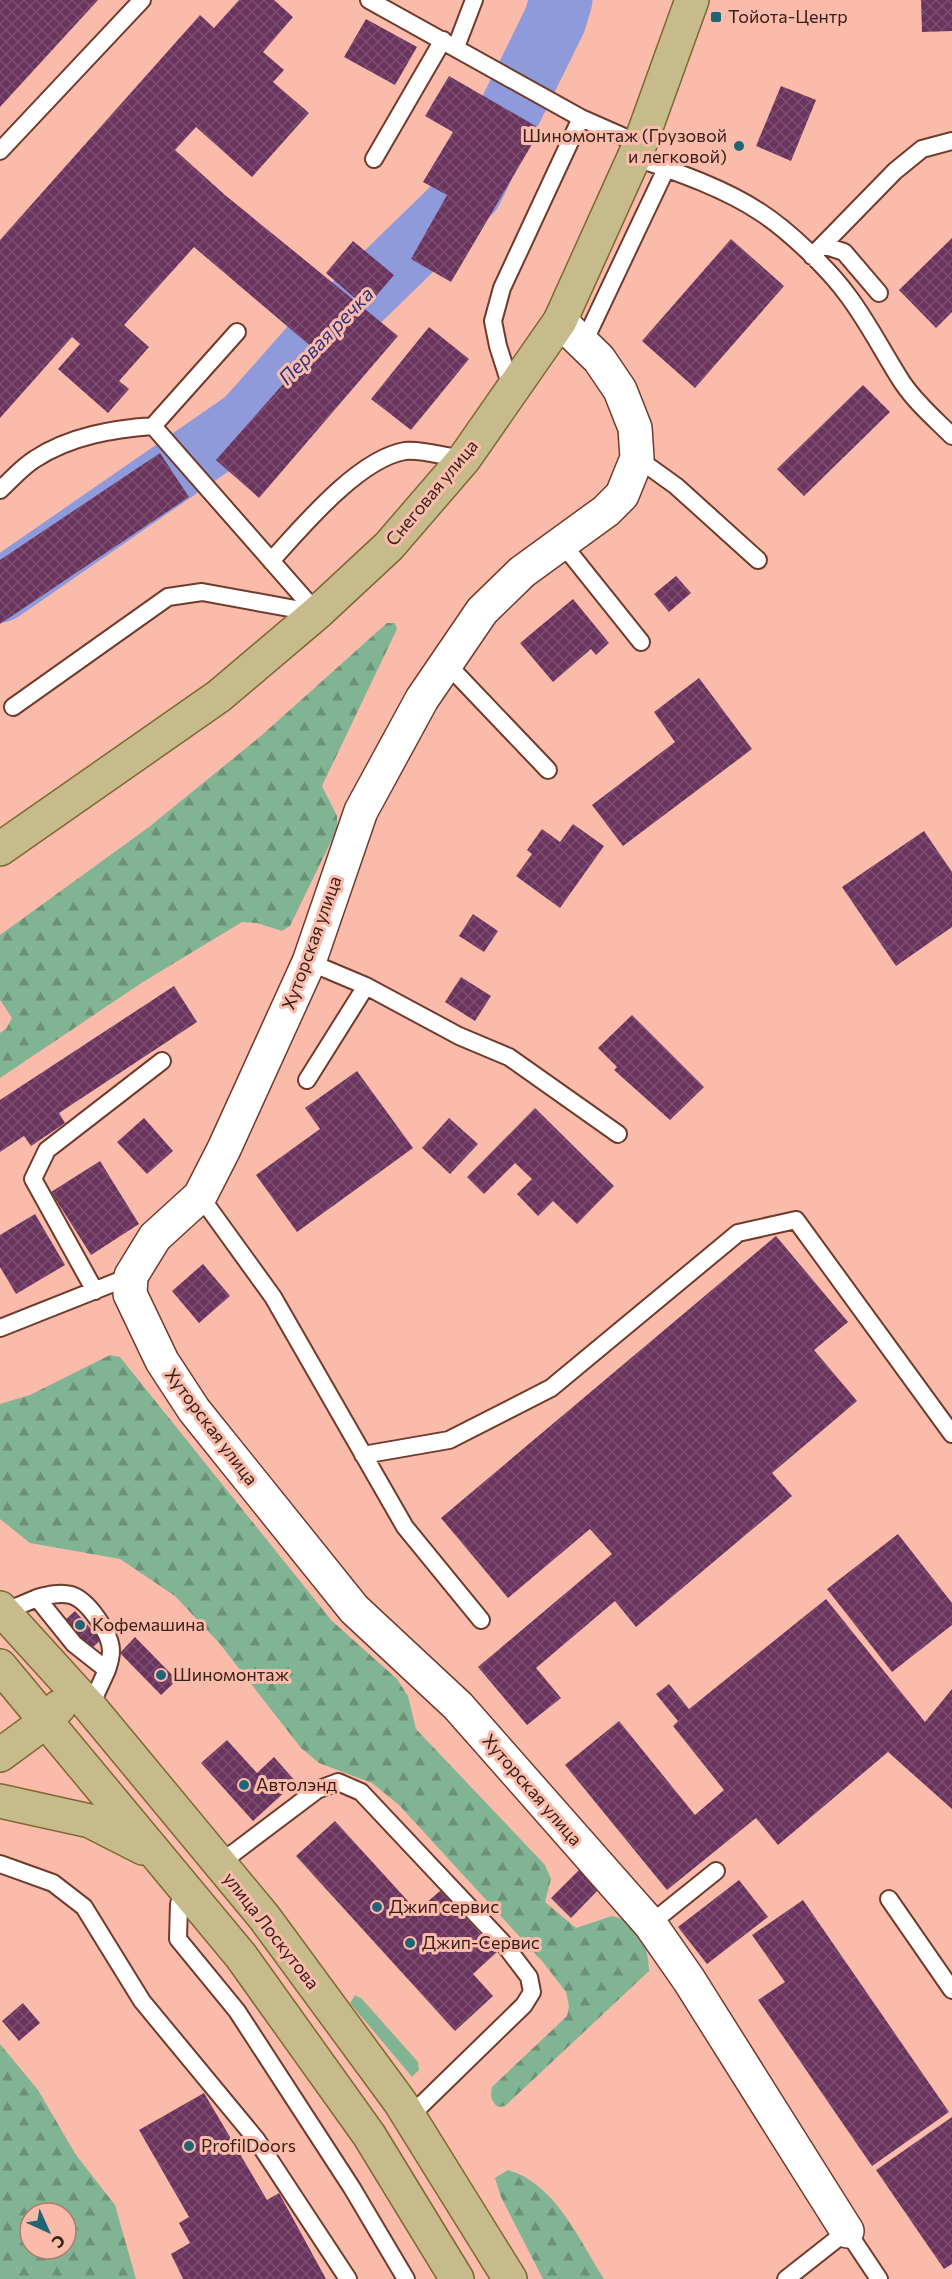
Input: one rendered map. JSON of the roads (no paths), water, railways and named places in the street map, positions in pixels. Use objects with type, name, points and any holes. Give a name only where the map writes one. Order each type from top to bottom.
[{"type":"main road","name":"Снеговая улица","points":[[0,849],[219,696],[316,613],[388,546],[464,459],[560,321],[637,150],[692,0]]},
{"type":"main road","name":"улица Лоскутова","points":[[2,1610],[82,1698],[264,1917],[409,2117],[510,2279]]},
{"type":"main road","points":[[0,1666],[191,1893],[241,1956],[369,2135],[457,2279]]},
{"type":"main road","points":[[0,1755],[82,1698]]},
{"type":"main road","points":[[0,1801],[90,1821],[158,1856]]},
{"type":"street","name":"Хуторская улица","points":[[560,321],[584,342],[620,390],[635,428],[637,458],[622,495],[606,511],[522,572],[482,611],[422,699],[361,811],[309,962],[264,1066],[200,1196],[155,1237],[131,1276],[130,1294],[162,1361],[194,1410],[354,1609],[458,1706],[650,1924],[689,1980],[847,2231]]},
{"type":"lane","points":[[0,152],[142,0]]},
{"type":"lane","points":[[369,0],[581,118],[666,169],[760,212],[818,251],[908,390],[952,436]]},
{"type":"lane","points":[[375,159],[450,44],[474,0]]},
{"type":"lane","points":[[512,391],[493,321],[502,288],[581,118]]},
{"type":"lane","points":[[818,251],[895,171],[922,149],[952,141]]},
{"type":"lane","points":[[584,342],[666,169]]},
{"type":"lane","points":[[818,251],[844,252],[879,294]]},
{"type":"lane","points":[[0,490],[35,459],[81,438],[117,428],[153,426],[237,332]]},
{"type":"lane","points":[[153,426],[316,613]]},
{"type":"lane","points":[[271,561],[332,495],[385,457],[406,451],[464,459]]},
{"type":"lane","points":[[637,458],[676,486],[758,560]]},
{"type":"lane","points":[[561,542],[641,642]]},
{"type":"lane","points":[[13,707],[168,597],[202,592],[316,613]]},
{"type":"lane","points":[[446,663],[548,770]]},
{"type":"lane","points":[[309,962],[366,986],[459,1036],[509,1057],[618,1134]]},
{"type":"lane","points":[[307,1080],[366,986]]},
{"type":"lane","points":[[96,1291],[33,1179],[47,1150],[162,1061]]},
{"type":"lane","points":[[200,1196],[273,1297],[405,1527],[481,1620]]},
{"type":"lane","points":[[363,1455],[449,1440],[551,1388],[738,1233],[796,1220],[952,1434]]},
{"type":"lane","points":[[0,1328],[131,1276]]},
{"type":"lane","points":[[2,1610],[53,1594],[72,1595],[88,1608],[108,1634],[111,1652],[107,1670],[82,1698]]},
{"type":"lane","points":[[37,1598],[74,1644],[107,1670]]},
{"type":"lane","points":[[219,1864],[317,1790],[338,1782],[361,1792],[504,1944],[529,1977],[532,1992],[524,2005],[409,2117]]},
{"type":"lane","points":[[0,1864],[53,1883],[84,1907],[142,2001],[256,2139],[348,2279]]},
{"type":"lane","points":[[650,1924],[716,1871]]},
{"type":"lane","points":[[191,1893],[179,1904],[178,1939],[237,2012],[352,2188],[406,2279]]},
{"type":"lane","points":[[889,1899],[952,1990]]},
{"type":"lane","points":[[786,2279],[847,2231]]},
{"type":"lane","points":[[847,2231],[865,2279]]},
{"type":"lane","points":[[847,2231],[879,2279]]},
{"type":"waterway","name":"Первая речка","points":[[0,591],[246,421],[316,342],[471,191],[555,20],[561,0]]},
{"type":"place","name":"Тойота-Центр","points":[[716,17]]},
{"type":"place","name":"Шиномонтаж (Грузовой и легковой)","points":[[739,146]]},
{"type":"place","name":"Кофемашина","points":[[80,1625]]},
{"type":"place","name":"Шиномонтаж","points":[[161,1675]]},
{"type":"place","name":"Автолэнд","points":[[244,1785]]},
{"type":"place","name":"Джип сервис","points":[[377,1907]]},
{"type":"place","name":"Джип-Сервис","points":[[410,1943]]},
{"type":"place","name":"ProfilDoors","points":[[189,2146]]}]
